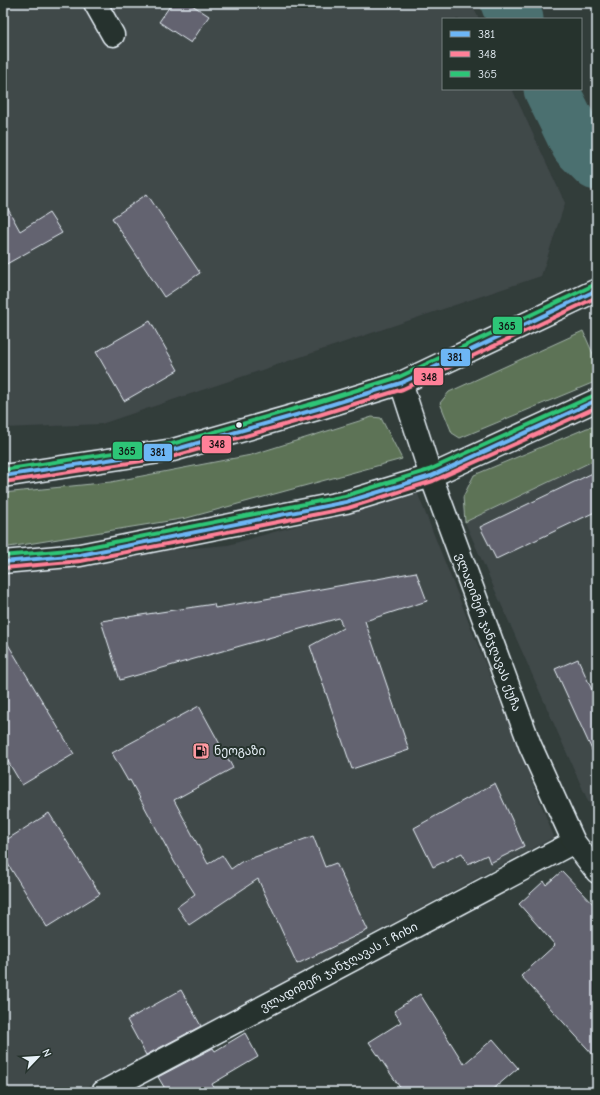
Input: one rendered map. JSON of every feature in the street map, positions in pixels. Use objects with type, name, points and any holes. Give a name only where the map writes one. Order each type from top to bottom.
[{"type":"main road","points":[[95,3],[113,35]]},
{"type":"main road","points":[[3,476],[172,450],[317,409],[401,383],[587,295]]},
{"type":"main road","name":"ვლადიმერ ჯანჯღავას ქუჩა","points":[[401,383],[431,476],[530,744],[574,842],[597,872]]},
{"type":"main road","points":[[3,562],[80,555],[346,502],[431,476],[597,400]]},
{"type":"main road","name":"ვლადიმერ ჯანჯღავას I ჩიხი","points":[[103,1092],[574,842]]},
{"type":"shaded area","points":[[3,3],[471,3],[478,18],[442,18],[442,90],[512,90],[565,203],[541,276],[101,424],[3,428]]},
{"type":"shaded area","points":[[597,459],[597,816],[588,801],[465,522]]},
{"type":"shaded area","points":[[417,492],[554,837],[77,1092],[3,1092],[3,564],[228,545]]},
{"type":"green space","points":[[583,331],[597,363],[597,381],[460,438],[452,433],[440,403],[449,392]]},
{"type":"green space","points":[[372,417],[381,418],[402,459],[187,518],[3,548],[3,493],[111,482],[251,455]]},
{"type":"green space","points":[[597,426],[597,459],[465,522],[463,497],[474,475],[587,428]]},
{"type":"building","points":[[172,3],[189,3],[209,16],[191,43],[159,22]]},
{"type":"building","points":[[147,194],[200,273],[164,297],[112,218]]},
{"type":"building","points":[[3,200],[20,231],[49,213],[62,233],[3,266]]},
{"type":"building","points":[[150,321],[178,370],[124,401],[96,352]]},
{"type":"building","points":[[597,471],[597,511],[496,559],[480,527]]},
{"type":"building","points":[[416,572],[427,601],[365,621],[409,750],[352,769],[310,646],[343,628],[339,618],[120,680],[101,621],[214,604],[215,608]]},
{"type":"building","points":[[3,636],[74,754],[22,785],[3,753]]},
{"type":"building","points":[[578,659],[597,701],[597,761],[555,669]]},
{"type":"building","points":[[199,706],[233,768],[174,800],[208,864],[222,855],[231,869],[241,862],[313,836],[325,867],[336,863],[368,930],[297,964],[258,879],[189,925],[177,907],[195,894],[175,863],[130,780],[128,781],[112,753]]},
{"type":"building","points":[[495,783],[524,846],[490,863],[487,855],[468,864],[462,853],[433,867],[414,828]]},
{"type":"building","points":[[49,813],[100,894],[47,927],[3,856],[3,842]]},
{"type":"building","points":[[562,871],[597,908],[597,1059],[521,976],[555,945],[519,904],[544,881],[546,885]]},
{"type":"building","points":[[181,990],[201,1026],[146,1055],[127,1020]]},
{"type":"building","points":[[420,994],[464,1064],[493,1039],[518,1068],[490,1092],[403,1092],[369,1042],[401,1022],[394,1011]]},
{"type":"building","points":[[245,1033],[258,1057],[212,1084],[216,1092],[167,1092],[158,1077],[213,1048],[215,1051]]},
{"type":"waterway","points":[[508,3],[516,18]]},
{"type":"waterway","points":[[551,90],[578,144],[597,163]]},
{"type":"transit line","name":"365","points":[[3,470],[172,444],[399,377],[594,285]]},
{"type":"transit line","name":"381","points":[[3,476],[173,450],[317,409],[401,383],[597,290]]},
{"type":"transit line","name":"348","points":[[4,482],[175,456],[319,415],[403,389],[597,297]]},
{"type":"transit line","name":"365","points":[[3,556],[79,549],[345,496],[429,470],[595,395]]},
{"type":"transit line","name":"381","points":[[3,562],[80,555],[346,502],[431,476],[597,400]]},
{"type":"transit line","name":"348","points":[[4,568],[81,561],[348,508],[433,481],[597,407]]},
{"type":"place","name":"ნეოგაზი","points":[[201,751]]}]
